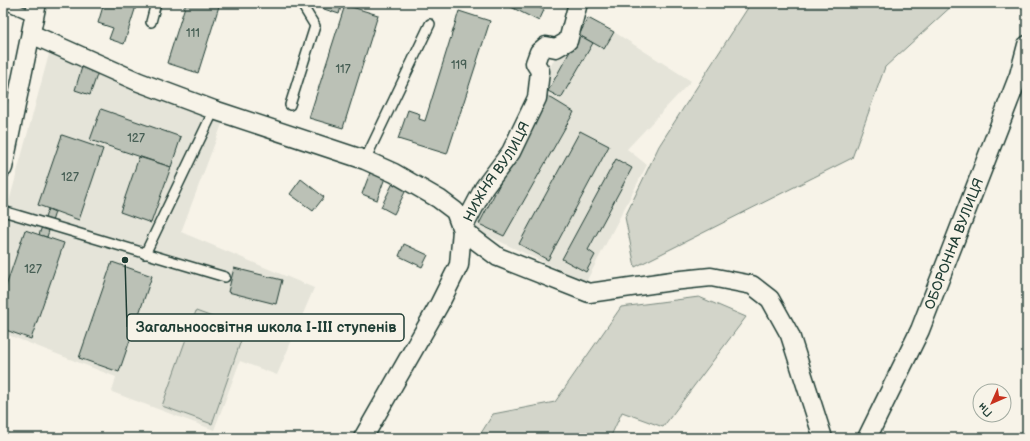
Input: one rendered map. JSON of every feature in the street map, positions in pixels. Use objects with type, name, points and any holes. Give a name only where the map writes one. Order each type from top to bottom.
[{"type":"street","name":"НИЖНЯ ВУЛИЦЯ","points":[[363,438],[439,305],[459,265],[462,230],[484,188],[511,152],[537,98],[540,71],[535,62],[539,52],[546,46],[556,48],[568,41],[578,3]]},
{"type":"street","points":[[3,168],[35,10]]},
{"type":"street","points":[[31,34],[139,82],[214,110],[365,160],[394,173],[445,203],[455,211],[462,230],[498,257],[589,294],[672,280],[711,277],[752,286],[770,299],[790,335],[823,438]]},
{"type":"street","name":"ОБОРОННА ВУЛИЦЯ","points":[[867,438],[920,330],[1016,82],[1027,45]]},
{"type":"lane","points":[[3,3],[35,10]]},
{"type":"lane","points":[[151,22],[156,3]]},
{"type":"lane","points":[[290,105],[315,26],[301,3]]},
{"type":"lane","points":[[365,160],[430,24]]},
{"type":"lane","points":[[145,254],[214,110]]},
{"type":"lane","points":[[3,210],[225,277]]},
{"type":"shaded area","points":[[751,3],[955,3],[885,67],[852,158],[635,267],[625,217],[659,146]]},
{"type":"shaded area","points":[[576,12],[614,32],[691,81],[627,149],[647,165],[586,282],[469,227],[541,87]]},
{"type":"shaded area","points":[[49,54],[224,119],[181,232],[314,288],[277,375],[240,361],[214,430],[112,392],[116,377],[3,333],[3,224]]},
{"type":"shaded area","points":[[699,297],[746,317],[663,427],[622,412],[610,438],[478,438],[493,414],[555,402],[621,307]]},
{"type":"shaded area","points":[[196,311],[245,329],[212,424],[162,406]]},
{"type":"building","points":[[104,3],[137,3],[124,44],[109,39],[113,28],[98,23]]},
{"type":"building","points":[[186,3],[220,3],[198,73],[167,63]]},
{"type":"building","points":[[342,3],[339,14],[309,4]]},
{"type":"building","points":[[503,3],[531,3],[544,10],[539,21]]},
{"type":"building","points":[[345,5],[378,15],[343,128],[309,118]]},
{"type":"building","points":[[459,11],[490,21],[447,154],[398,139],[408,110],[420,114],[419,119],[425,121]]},
{"type":"building","points":[[588,18],[614,32],[604,49],[579,35]]},
{"type":"building","points":[[579,35],[593,43],[561,98],[548,91]]},
{"type":"building","points":[[82,67],[98,72],[90,95],[75,90]]},
{"type":"building","points":[[546,95],[574,112],[504,236],[479,224]]},
{"type":"building","points":[[101,109],[181,137],[171,167],[90,140]]},
{"type":"building","points":[[580,131],[609,146],[548,260],[519,244]]},
{"type":"building","points":[[62,135],[103,149],[79,220],[38,205]]},
{"type":"building","points":[[139,157],[171,167],[151,223],[120,212]]},
{"type":"building","points":[[616,159],[632,168],[588,250],[595,255],[586,272],[562,259]]},
{"type":"building","points":[[371,170],[386,175],[377,200],[362,194]]},
{"type":"building","points":[[301,179],[324,197],[313,211],[290,194]]},
{"type":"building","points":[[395,179],[408,186],[394,214],[381,207]]},
{"type":"building","points":[[48,209],[55,212],[47,237],[39,235]]},
{"type":"building","points":[[25,230],[64,243],[31,339],[3,329],[3,295]]},
{"type":"building","points":[[404,244],[428,255],[422,267],[399,256]]},
{"type":"building","points":[[112,262],[152,276],[119,372],[79,358]]},
{"type":"building","points":[[234,268],[282,280],[276,304],[228,292]]},
{"type":"place","name":"Загальноосвітня школа I-III ступенів","points":[[125,260]]}]
